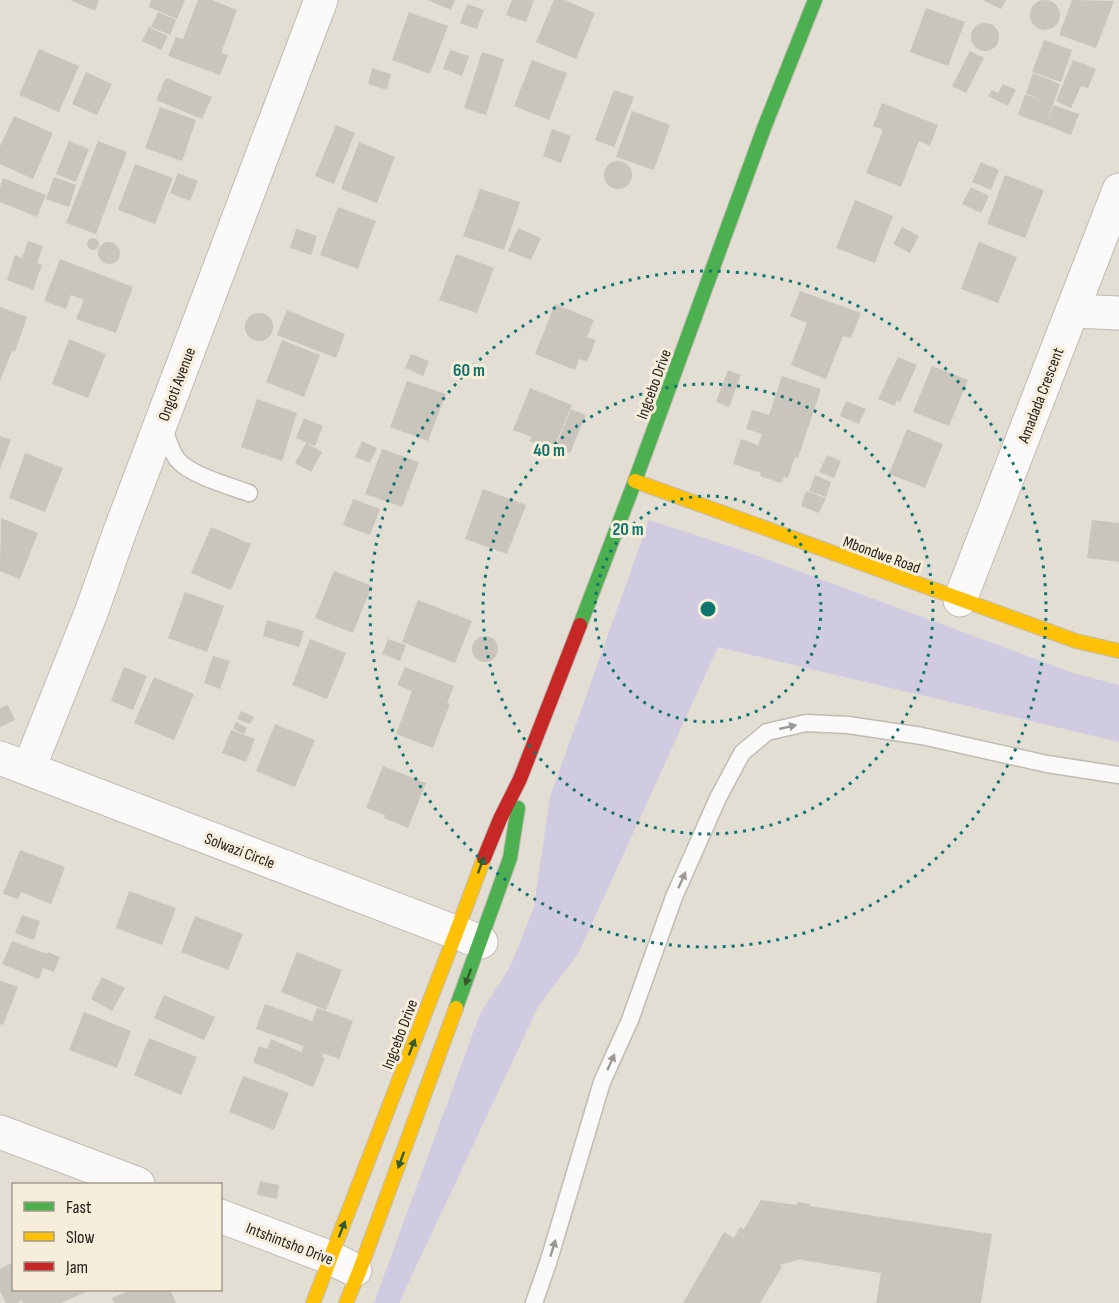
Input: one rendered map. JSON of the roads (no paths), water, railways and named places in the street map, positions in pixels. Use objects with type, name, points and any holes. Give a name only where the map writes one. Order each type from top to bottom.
[{"type":"main road","name":"Ingcebo Drive","points":[[346,1303],[359,1272],[468,938],[489,845],[520,780],[635,481],[764,128],[815,0]]},
{"type":"main road","name":"Mbondwe Road","points":[[635,481],[1076,641],[1119,651]]},
{"type":"main road","name":"Ingcebo Drive","points":[[313,1303],[468,938],[510,858],[520,780]]},
{"type":"street","name":"Ongoti Avenue","points":[[14,763],[91,613],[321,0]]},
{"type":"street","name":"Amadada Crescent","points":[[960,600],[1119,190]]},
{"type":"street","points":[[1073,311],[1119,313]]},
{"type":"street","name":"Solwazi Circle","points":[[14,763],[468,938]]},
{"type":"street","points":[[0,1132],[133,1183]]},
{"type":"street","name":"Intshintsho Drive","points":[[222,1217],[331,1258],[359,1272]]},
{"type":"lane","points":[[162,421],[172,451],[182,465],[194,472],[249,493]]},
{"type":"lane","points":[[534,1303],[602,1082],[630,1020],[674,897],[718,798],[741,753],[767,732],[806,723],[848,725],[922,736],[1047,764],[1119,775]]}]
